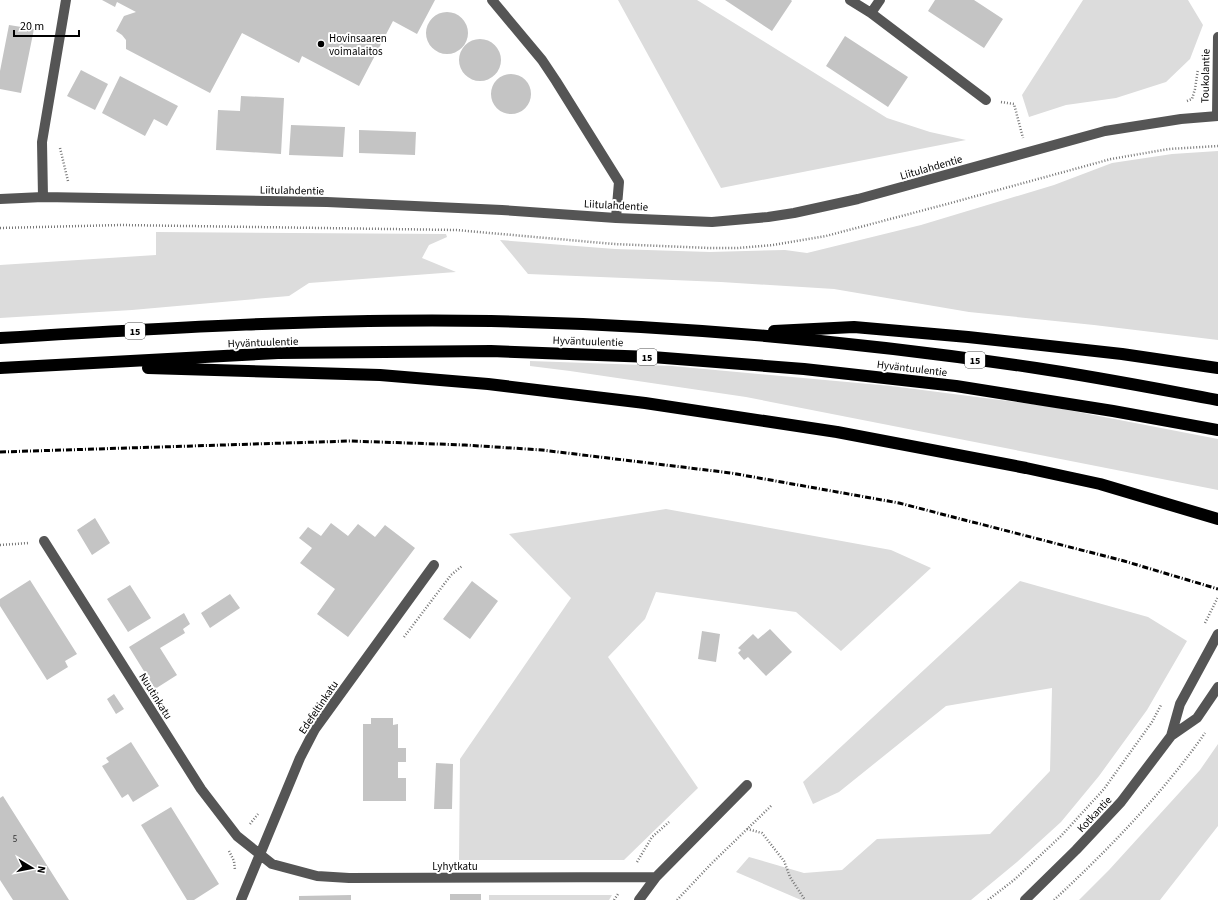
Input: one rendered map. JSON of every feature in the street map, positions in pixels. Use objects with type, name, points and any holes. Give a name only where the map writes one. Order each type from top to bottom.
[{"type":"highway","name":"Hyväntuulentie","points":[[0,338],[213,326],[338,322],[439,321],[572,324],[731,332],[860,345],[1016,365],[1218,400]]},
{"type":"highway","points":[[731,332],[854,327],[968,336],[1122,354],[1218,368]]},
{"type":"highway","name":"Hyväntuulentie","points":[[0,368],[278,353],[450,351],[561,353],[652,357],[804,369],[956,386],[1113,411],[1218,430]]},
{"type":"highway","points":[[70,365],[380,375],[488,384],[644,403],[837,432],[1026,468],[1100,484],[1218,518]]},
{"type":"street","points":[[43,198],[42,142],[66,0]]},
{"type":"street","points":[[492,0],[545,66],[619,182],[616,218]]},
{"type":"street","points":[[850,0],[871,13],[986,100]]},
{"type":"street","points":[[871,13],[880,0]]},
{"type":"street","name":"Toukolantie","points":[[1217,116],[1218,38]]},
{"type":"street","name":"Liitulahdentie","points":[[0,199],[43,198],[328,202],[712,222],[794,213],[858,199],[1105,131],[1181,119],[1217,116]]},
{"type":"street","name":"Nuutinkatu","points":[[44,541],[201,789],[237,836],[260,854]]},
{"type":"street","name":"Edefeltinkatu","points":[[241,900],[300,758],[315,729],[434,565]]},
{"type":"street","name":"Kotkantie","points":[[1171,736],[1180,704],[1218,634]]},
{"type":"street","name":"Kotkantie","points":[[1025,900],[1076,850],[1121,802],[1171,736],[1197,718],[1218,687]]},
{"type":"street","points":[[640,900],[656,877],[734,800],[747,785]]},
{"type":"street","name":"Lyhytkatu","points":[[260,854],[272,864],[317,876],[349,878],[656,877]]},
{"type":"path","points":[[1014,104],[1023,138]]},
{"type":"path","points":[[58,143],[68,181]]},
{"type":"path","points":[[0,545],[44,541]]},
{"type":"path","points":[[400,642],[451,575],[462,566]]},
{"type":"path","points":[[1203,628],[1218,596]]},
{"type":"path","points":[[988,900],[1014,880],[1062,836],[1104,789],[1152,722],[1163,702]]},
{"type":"path","points":[[1054,900],[1093,863],[1142,812],[1207,730]]},
{"type":"path","points":[[677,900],[711,864],[772,805]]},
{"type":"path","points":[[747,829],[762,833],[784,861],[790,877],[805,900]]},
{"type":"path","points":[[227,847],[234,861],[234,874]]},
{"type":"shaded area","points":[[618,0],[697,0],[887,118],[930,132],[966,140],[721,188]]},
{"type":"shaded area","points":[[1083,0],[1188,0],[1203,25],[1190,59],[1166,82],[1116,98],[1066,105],[1029,117],[1022,95]]},
{"type":"shaded area","points":[[1218,151],[1218,340],[969,312],[834,289],[721,282],[528,274],[500,240],[615,249],[710,252],[785,250],[807,253],[921,225],[1054,185],[1112,163],[1172,154]]},
{"type":"shaded area","points":[[156,232],[446,234],[447,237],[429,245],[422,258],[456,272],[309,283],[289,296],[132,310],[0,318],[0,265],[156,255]]},
{"type":"shaded area","points":[[530,361],[672,366],[891,386],[1047,406],[1218,439],[1218,490],[746,397],[530,366]]},
{"type":"shaded area","points":[[666,509],[891,550],[931,568],[841,651],[796,612],[656,592],[645,619],[608,657],[698,788],[624,860],[459,860],[460,759],[571,598],[509,534]]},
{"type":"shaded area","points":[[1020,581],[1148,617],[1187,641],[1147,710],[1099,776],[1061,822],[1017,862],[971,900],[801,900],[736,872],[749,857],[804,873],[842,870],[877,839],[990,834],[1050,771],[1052,688],[946,706],[839,792],[813,804],[803,782]]},
{"type":"shaded area","points":[[1218,744],[1218,826],[1160,900],[1079,900],[1109,870],[1200,770]]},
{"type":"shaded area","points":[[489,895],[612,895],[609,900],[489,900]]},
{"type":"building","name":"Hovinsaaren voimalaitos","points":[[102,0],[435,0],[417,34],[393,21],[359,86],[302,56],[299,63],[242,33],[210,93],[126,49],[126,40],[116,31],[124,16],[136,12],[117,2],[115,7]]},
{"type":"building","points":[[725,0],[791,0],[792,1],[772,31]]},
{"type":"building","points":[[935,0],[974,0],[1003,19],[984,48],[928,11]]},
{"type":"building","points":[[443,12],[451,12],[459,15],[465,21],[468,33],[465,45],[459,51],[451,54],[443,54],[435,51],[429,45],[426,37],[426,29],[429,21],[435,15]]},
{"type":"building","points":[[9,25],[34,29],[21,93],[0,89],[0,71]]},
{"type":"building","points":[[845,36],[908,77],[888,107],[826,66]]},
{"type":"building","points":[[480,39],[495,45],[501,60],[495,75],[480,81],[465,75],[459,60],[465,45]]},
{"type":"building","points":[[81,70],[108,84],[95,110],[67,96]]},
{"type":"building","points":[[515,74],[522,77],[528,83],[531,94],[530,102],[522,111],[515,114],[507,114],[500,111],[492,102],[491,90],[494,83],[503,75]]},
{"type":"building","points":[[120,76],[178,106],[167,126],[154,119],[145,136],[102,113]]},
{"type":"building","points":[[241,96],[284,98],[281,154],[216,150],[218,110],[240,111]]},
{"type":"building","points":[[291,125],[345,127],[343,157],[289,155]]},
{"type":"building","points":[[359,130],[416,132],[415,155],[359,153]]},
{"type":"building","points":[[95,518],[110,543],[92,555],[77,530]]},
{"type":"building","points":[[331,523],[348,536],[358,524],[375,537],[385,525],[415,548],[348,637],[317,614],[335,589],[300,563],[312,548],[299,538],[308,527],[321,536]]},
{"type":"building","points":[[30,580],[77,654],[65,661],[68,667],[47,680],[0,606],[0,599]]},
{"type":"building","points":[[472,581],[498,601],[470,639],[443,619]]},
{"type":"building","points":[[130,585],[151,618],[128,632],[107,599]]},
{"type":"building","points":[[230,594],[240,608],[210,628],[201,613]]},
{"type":"building","points":[[184,613],[190,624],[183,629],[185,633],[160,648],[177,675],[155,689],[129,647]]},
{"type":"building","points":[[770,629],[792,652],[766,676],[748,657],[744,660],[738,653],[741,650],[738,648],[753,634],[758,639]]},
{"type":"building","points":[[702,631],[720,634],[716,662],[698,659]]},
{"type":"building","points":[[114,694],[124,709],[116,714],[107,699]]},
{"type":"building","points":[[371,718],[393,718],[393,725],[398,724],[398,748],[406,748],[406,762],[398,762],[398,778],[406,778],[406,801],[363,801],[363,724],[371,724]]},
{"type":"building","points":[[131,742],[159,786],[133,802],[128,794],[122,798],[102,766],[109,762],[106,758]]},
{"type":"building","points":[[436,763],[453,764],[452,809],[434,809]]},
{"type":"building","points":[[3,796],[69,900],[13,900],[0,880],[0,798]]},
{"type":"building","points":[[171,807],[219,884],[194,900],[187,900],[141,825]]},
{"type":"building","points":[[450,894],[481,894],[481,900],[450,900]]},
{"type":"building","points":[[351,895],[351,900],[299,900],[299,896]]},
{"type":"railway","points":[[0,452],[350,441],[465,445],[542,450],[731,473],[899,503],[1124,561],[1218,589]]},
{"type":"place","name":"Hovinsaaren voimalaitos","points":[[321,44]]}]
